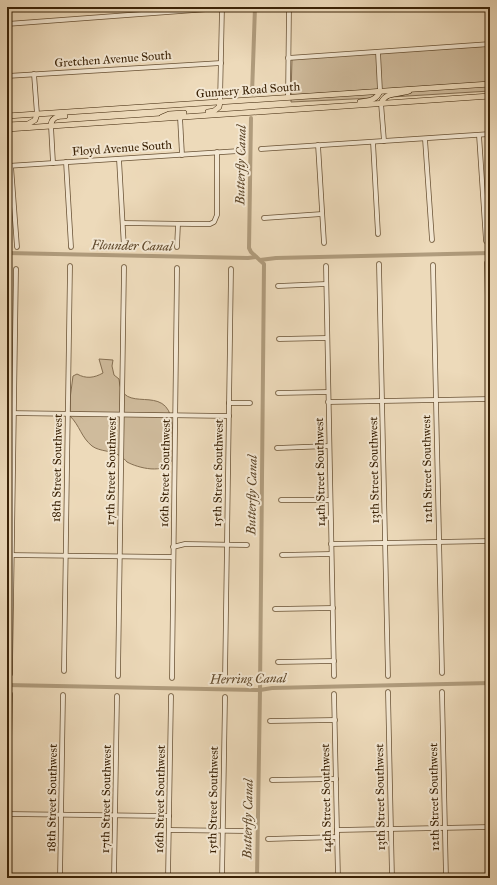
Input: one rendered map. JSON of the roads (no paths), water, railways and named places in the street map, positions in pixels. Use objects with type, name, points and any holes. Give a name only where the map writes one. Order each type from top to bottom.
[{"type":"main road","name":"Gunnery Road South","points":[[7,116],[490,84]]},
{"type":"main road","points":[[381,103],[386,96],[404,93],[410,89]]},
{"type":"main road","points":[[353,106],[357,103],[373,100],[379,95],[380,91]]},
{"type":"main road","name":"Gunnery Road South","points":[[7,129],[490,96]]},
{"type":"main road","points":[[160,118],[168,114],[214,111],[219,107],[220,102]]},
{"type":"main road","points":[[51,126],[52,121],[57,117],[103,113],[112,110]]},
{"type":"main road","points":[[7,125],[28,124],[35,120],[37,114]]},
{"type":"street","points":[[288,7],[288,97]]},
{"type":"street","points":[[7,24],[222,8],[220,102]]},
{"type":"street","points":[[288,58],[490,44]]},
{"type":"street","points":[[378,52],[380,91]]},
{"type":"street","name":"Gretchen Avenue South","points":[[7,76],[221,63]]},
{"type":"street","points":[[34,74],[37,114]]},
{"type":"street","points":[[381,103],[384,141]]},
{"type":"street","points":[[180,117],[182,155]]},
{"type":"street","points":[[51,126],[54,163]]},
{"type":"street","points":[[261,149],[490,134]]},
{"type":"street","points":[[479,135],[486,241]]},
{"type":"street","points":[[425,139],[432,240]]},
{"type":"street","points":[[373,142],[378,234]]},
{"type":"street","points":[[318,146],[324,243]]},
{"type":"street","name":"Floyd Avenue South","points":[[9,166],[239,151]]},
{"type":"street","points":[[123,223],[210,224],[214,222],[217,215],[217,152]]},
{"type":"street","points":[[119,159],[124,248]]},
{"type":"street","points":[[66,162],[71,247]]},
{"type":"street","points":[[9,166],[17,247]]},
{"type":"street","points":[[264,218],[322,214]]},
{"type":"street","points":[[177,247],[178,224]]},
{"type":"street","points":[[328,402],[436,400],[490,397],[487,262]]},
{"type":"street","name":"13th Street Southwest","points":[[379,264],[388,676]]},
{"type":"street","name":"12th Street Southwest","points":[[433,265],[442,673]]},
{"type":"street","name":"18th Street Southwest","points":[[64,671],[70,266]]},
{"type":"street","name":"14th Street Southwest","points":[[326,266],[334,676]]},
{"type":"street","name":"17th Street Southwest","points":[[118,676],[124,267]]},
{"type":"street","name":"16th Street Southwest","points":[[172,678],[178,268]]},
{"type":"street","name":"15th Street Southwest","points":[[225,678],[231,269]]},
{"type":"street","points":[[10,674],[9,555],[14,413],[16,270]]},
{"type":"street","points":[[278,286],[326,284]]},
{"type":"street","points":[[278,339],[327,338]]},
{"type":"street","points":[[278,394],[328,392]]},
{"type":"street","points":[[229,403],[250,403]]},
{"type":"street","points":[[7,413],[229,416]]},
{"type":"street","points":[[277,448],[329,446]]},
{"type":"street","points":[[281,500],[330,500]]},
{"type":"street","points":[[331,544],[490,541]]},
{"type":"street","points":[[173,547],[185,544],[247,545]]},
{"type":"street","points":[[282,555],[332,554]]},
{"type":"street","points":[[9,555],[173,557]]},
{"type":"street","points":[[275,609],[333,608]]},
{"type":"street","points":[[278,662],[334,662]]},
{"type":"street","name":"13th Street Southwest","points":[[388,692],[392,878]]},
{"type":"street","name":"12th Street Southwest","points":[[442,692],[446,878]]},
{"type":"street","points":[[7,864],[10,694]]},
{"type":"street","name":"14th Street Southwest","points":[[334,694],[338,878]]},
{"type":"street","name":"18th Street Southwest","points":[[60,878],[63,695]]},
{"type":"street","name":"17th Street Southwest","points":[[114,878],[117,696]]},
{"type":"street","name":"16th Street Southwest","points":[[168,878],[171,696]]},
{"type":"street","name":"15th Street Southwest","points":[[222,878],[225,697]]},
{"type":"street","points":[[270,721],[335,720]]},
{"type":"street","points":[[272,780],[336,779]]},
{"type":"street","points":[[7,814],[169,816]]},
{"type":"street","points":[[337,830],[490,827]]},
{"type":"street","points":[[169,830],[246,831]]},
{"type":"street","points":[[268,839],[337,837]]},
{"type":"waterway","name":"Butterfly Canal","points":[[252,94],[255,7]]},
{"type":"waterway","name":"Butterfly Canal","points":[[251,118],[249,248],[251,252],[264,264],[257,878]]},
{"type":"waterway","name":"Flounder Canal","points":[[7,253],[256,257]]},
{"type":"waterway","name":"Flounder Canal","points":[[260,260],[276,258],[490,253]]},
{"type":"waterway","name":"Herring Canal","points":[[7,685],[260,690],[272,688],[490,683]]}]
